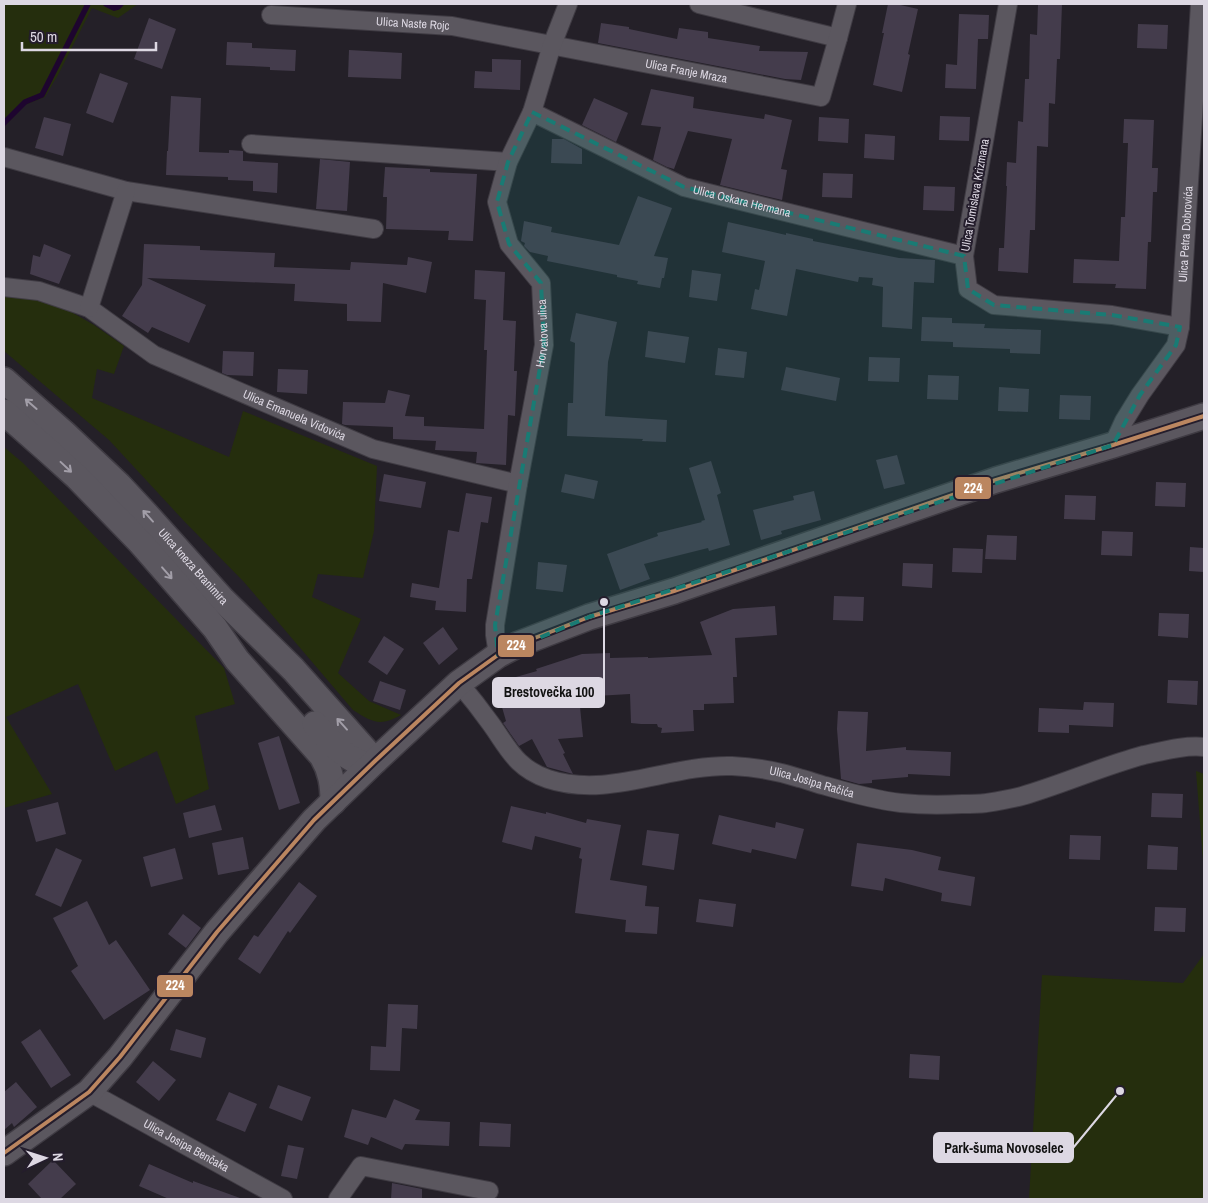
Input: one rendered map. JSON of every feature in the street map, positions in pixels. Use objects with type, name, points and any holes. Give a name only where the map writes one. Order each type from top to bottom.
[{"type":"street","name":"Horvatova ulica","points":[[498,655],[495,625],[518,484],[544,345],[541,283],[509,244],[497,202],[508,162],[532,112],[552,44],[568,4]]},
{"type":"street","points":[[699,4],[838,38],[847,4]]},
{"type":"street","name":"Ulica Tomislava Krizmana","points":[[1008,4],[964,256],[968,289],[994,305],[1112,315],[1180,327]]},
{"type":"street","name":"Ulica Petra Dobrovića","points":[[1113,445],[1124,421],[1140,395],[1176,345],[1180,327],[1200,4]]},
{"type":"street","name":"Ulica Naste Rojc","points":[[272,15],[452,26],[552,44]]},
{"type":"street","name":"Ulica Franje Mraza","points":[[552,44],[821,97],[838,38]]},
{"type":"street","name":"Ulica Oskara Hermana","points":[[532,112],[684,187],[964,256]]},
{"type":"street","points":[[251,144],[508,162]]},
{"type":"street","points":[[4,157],[126,191],[374,229]]},
{"type":"street","points":[[88,308],[126,191]]},
{"type":"street","name":"Ulica Emanuela Vidovića","points":[[4,287],[39,291],[88,308],[154,355],[373,449],[518,484]]},
{"type":"street","name":"Ulica kneza Branimira","points":[[4,380],[119,485],[223,600],[293,669],[372,763]]},
{"type":"street","name":"Ulica kneza Branimira","points":[[4,412],[98,499],[140,542],[215,628],[237,660],[322,756],[331,778],[333,802]]},
{"type":"street","points":[[4,1153],[89,1092],[120,1057],[217,932],[314,820],[372,763],[459,683],[498,655],[520,644],[589,617],[674,591],[996,480],[1204,416]]},
{"type":"street","name":"Ulica kneza Branimira","points":[[215,628],[246,649],[262,664],[340,752],[353,760],[372,763]]},
{"type":"street","name":"Ulica Josipa Račića","points":[[459,683],[472,697],[510,753],[520,764],[546,778],[575,784],[613,783],[688,769],[730,766],[750,767],[798,777],[824,786],[900,803],[945,805],[984,803],[1020,797],[1131,759],[1164,750],[1204,747]]},
{"type":"street","name":"Ulica Josipa Benčaka","points":[[89,1092],[283,1199]]},
{"type":"street","points":[[338,1199],[361,1166],[489,1191]]},
{"type":"highlighted area","points":[[532,112],[684,187],[964,256],[968,289],[994,305],[1112,315],[1180,327],[1176,345],[1140,395],[1113,445],[589,617],[498,655],[495,625],[544,345],[541,283],[509,244],[497,202],[508,162]]},
{"type":"green space","points":[[4,4],[138,4],[118,18],[92,8],[45,97],[25,105],[4,126]]},
{"type":"green space","points":[[4,294],[52,301],[94,325],[124,346],[114,374],[97,369],[92,398],[229,457],[243,411],[377,466],[374,531],[363,578],[318,574],[312,597],[361,619],[338,673],[369,701],[401,715],[387,721],[376,722],[353,710],[244,582],[109,440],[4,351]]},
{"type":"green space","points":[[4,447],[23,463],[224,668],[235,704],[195,716],[209,789],[176,804],[157,751],[115,771],[78,684],[6,717],[52,794],[4,808]]},
{"type":"green space","points":[[1196,771],[1204,774],[1204,874]]},
{"type":"green space","points":[[1204,954],[1204,1199],[1029,1199],[1042,975],[1183,983]]},
{"type":"building","points":[[888,4],[918,9],[902,92],[873,85]]},
{"type":"building","points":[[1038,4],[1062,4],[1060,59],[1057,59],[1055,104],[1049,103],[1048,147],[1037,146],[1035,230],[1030,230],[1028,273],[998,271],[999,248],[1004,248],[1007,162],[1016,163],[1018,121],[1023,122],[1025,79],[1029,79],[1030,34],[1037,35]]},
{"type":"building","points":[[959,14],[989,15],[988,39],[978,39],[976,89],[945,88],[946,64],[957,65]]},
{"type":"building","points":[[149,18],[176,29],[162,69],[134,59]]},
{"type":"building","points":[[601,23],[629,27],[629,29],[677,39],[679,28],[708,32],[708,38],[760,46],[759,51],[808,52],[801,80],[785,79],[598,43]]},
{"type":"building","points":[[1138,24],[1168,25],[1167,49],[1137,48]]},
{"type":"building","points":[[227,42],[252,43],[252,48],[296,50],[295,71],[270,70],[270,67],[226,65]]},
{"type":"building","points":[[349,50],[402,53],[401,79],[348,77]]},
{"type":"building","points":[[492,59],[521,60],[520,90],[474,88],[475,71],[492,72]]},
{"type":"building","points":[[100,73],[128,83],[113,123],[86,113]]},
{"type":"building","points":[[651,89],[694,97],[693,108],[764,119],[765,114],[792,120],[781,169],[787,170],[782,200],[720,185],[732,139],[688,131],[674,169],[653,160],[661,127],[641,125]]},
{"type":"building","points":[[171,96],[201,98],[199,152],[229,153],[229,150],[243,151],[243,161],[278,163],[277,193],[253,191],[253,181],[228,180],[228,177],[166,175]]},
{"type":"building","points":[[594,98],[628,113],[616,142],[582,125]]},
{"type":"building","points":[[940,116],[970,117],[969,141],[939,140]]},
{"type":"building","points":[[44,117],[71,124],[63,156],[35,148]]},
{"type":"building","points":[[819,117],[849,119],[848,143],[818,141]]},
{"type":"building","points":[[1124,119],[1154,120],[1152,168],[1158,168],[1157,192],[1153,192],[1151,242],[1148,242],[1146,289],[1115,288],[1116,284],[1073,283],[1074,259],[1119,261],[1121,217],[1125,217],[1128,143],[1123,143]]},
{"type":"building","points":[[865,134],[895,136],[894,160],[864,158]]},
{"type":"building","points":[[552,139],[564,139],[582,149],[582,164],[551,163]]},
{"type":"building","points":[[320,159],[350,162],[347,211],[316,209]]},
{"type":"building","points":[[385,167],[430,169],[430,172],[477,174],[473,241],[448,240],[449,231],[386,229],[387,197],[383,197]]},
{"type":"building","points":[[823,173],[853,174],[852,198],[822,197]]},
{"type":"building","points":[[924,186],[955,187],[954,211],[923,210]]},
{"type":"building","points":[[638,196],[672,208],[654,256],[668,258],[660,288],[637,284],[638,281],[617,277],[617,275],[547,261],[548,256],[530,252],[524,246],[525,243],[521,241],[524,221],[552,227],[551,232],[619,245]]},
{"type":"building","points":[[728,222],[899,258],[935,260],[934,283],[914,282],[912,329],[882,327],[883,287],[872,285],[873,278],[859,277],[858,282],[796,269],[787,316],[751,309],[755,289],[759,290],[765,261],[722,252]]},
{"type":"building","points":[[44,244],[71,255],[59,284],[30,274],[33,255],[40,257]]},
{"type":"building","points":[[144,244],[200,246],[200,250],[275,253],[274,267],[350,270],[351,262],[407,265],[408,257],[432,262],[426,293],[383,283],[381,322],[347,321],[347,304],[294,301],[295,284],[147,278],[206,305],[189,343],[152,327],[148,333],[122,316],[142,285]]},
{"type":"building","points":[[475,270],[505,272],[503,320],[516,321],[514,371],[517,371],[515,416],[508,415],[506,465],[476,463],[477,452],[435,450],[436,441],[393,439],[393,427],[342,424],[343,402],[385,403],[388,390],[410,395],[405,416],[424,417],[424,426],[484,429],[487,350],[484,350],[486,300],[474,299]]},
{"type":"building","points":[[692,270],[721,274],[717,301],[689,297]]},
{"type":"building","points":[[576,313],[617,322],[608,362],[605,416],[667,420],[666,442],[642,441],[643,439],[567,436],[568,403],[573,403],[575,343],[570,341]]},
{"type":"building","points":[[922,317],[952,318],[952,323],[985,324],[984,328],[1041,330],[1040,354],[1010,353],[1010,349],[953,347],[953,342],[921,341]]},
{"type":"building","points":[[648,331],[689,337],[685,363],[645,357]]},
{"type":"building","points":[[718,348],[747,352],[744,378],[715,375]]},
{"type":"building","points":[[223,351],[254,352],[253,376],[227,375],[222,373]]},
{"type":"building","points":[[869,357],[900,358],[899,382],[868,381]]},
{"type":"building","points":[[786,367],[840,378],[836,401],[781,390]]},
{"type":"building","points":[[278,369],[308,370],[307,394],[277,392]]},
{"type":"building","points":[[928,375],[959,376],[958,400],[927,399]]},
{"type":"building","points":[[999,387],[1029,389],[1028,412],[998,411]]},
{"type":"building","points":[[1060,395],[1091,396],[1090,420],[1059,419]]},
{"type":"building","points":[[897,455],[905,484],[884,489],[876,460]]},
{"type":"building","points":[[711,461],[721,493],[717,495],[730,545],[709,551],[708,548],[644,564],[650,579],[620,590],[607,554],[658,536],[657,533],[705,520],[689,468]]},
{"type":"building","points":[[384,474],[426,482],[421,508],[379,501]]},
{"type":"building","points":[[565,474],[598,481],[594,499],[561,492]]},
{"type":"building","points":[[1156,482],[1186,483],[1185,507],[1155,506]]},
{"type":"building","points":[[814,491],[821,520],[781,531],[782,534],[761,540],[753,510],[794,500],[793,496]]},
{"type":"building","points":[[466,493],[492,497],[488,523],[481,522],[472,579],[467,579],[466,612],[435,610],[436,601],[410,597],[412,583],[439,588],[448,530],[459,532]]},
{"type":"building","points":[[1065,495],[1096,496],[1095,520],[1064,519]]},
{"type":"building","points":[[1102,531],[1133,532],[1132,556],[1101,555]]},
{"type":"building","points":[[987,535],[1017,536],[1016,560],[985,559]]},
{"type":"building","points":[[1190,547],[1204,548],[1204,572],[1189,571]]},
{"type":"building","points":[[953,548],[983,549],[982,573],[952,572]]},
{"type":"building","points":[[538,562],[567,565],[563,592],[536,589]]},
{"type":"building","points":[[903,563],[933,564],[932,588],[902,586]]},
{"type":"building","points":[[834,596],[864,597],[863,621],[833,620]]},
{"type":"building","points":[[775,606],[777,635],[735,638],[737,677],[733,677],[734,703],[704,704],[704,710],[693,710],[694,731],[661,733],[662,728],[658,727],[657,724],[631,723],[630,694],[579,697],[583,737],[558,739],[573,774],[547,767],[532,739],[519,746],[503,723],[506,721],[495,683],[537,671],[536,669],[582,654],[610,653],[610,658],[712,655],[700,622],[733,609]]},
{"type":"building","points":[[1159,613],[1189,614],[1188,638],[1158,636]]},
{"type":"building","points":[[443,627],[458,649],[439,665],[423,643]]},
{"type":"building","points":[[384,636],[404,649],[387,675],[368,662]]},
{"type":"building","points":[[1168,680],[1198,681],[1197,705],[1167,703]]},
{"type":"building","points":[[380,681],[406,690],[400,710],[373,701]]},
{"type":"building","points":[[1084,702],[1114,703],[1113,727],[1069,725],[1069,733],[1038,732],[1039,708],[1083,710]]},
{"type":"building","points":[[838,711],[868,712],[866,751],[906,747],[906,750],[951,752],[950,776],[908,774],[908,777],[872,780],[872,783],[859,784],[841,779],[837,729]]},
{"type":"building","points":[[279,736],[300,803],[279,810],[258,743]]},
{"type":"building","points":[[1152,793],[1183,794],[1182,818],[1151,817]]},
{"type":"building","points":[[58,802],[66,834],[36,842],[27,810]]},
{"type":"building","points":[[215,805],[222,830],[189,838],[183,813]]},
{"type":"building","points":[[511,806],[546,814],[546,812],[586,823],[587,819],[621,825],[610,880],[647,886],[645,906],[659,907],[657,934],[625,932],[626,920],[575,913],[582,859],[579,858],[581,848],[535,836],[532,850],[502,842]]},
{"type":"building","points":[[719,815],[775,828],[776,822],[804,829],[796,859],[752,849],[751,853],[712,844]]},
{"type":"building","points":[[647,830],[679,834],[674,870],[642,865]]},
{"type":"building","points":[[1070,835],[1101,836],[1100,860],[1069,859]]},
{"type":"building","points":[[243,837],[249,869],[218,875],[212,843]]},
{"type":"building","points":[[857,843],[912,850],[941,857],[938,870],[975,877],[971,906],[941,901],[942,893],[885,878],[883,891],[851,886]]},
{"type":"building","points":[[1148,845],[1178,847],[1177,870],[1147,869]]},
{"type":"building","points":[[56,848],[82,860],[61,907],[35,895]]},
{"type":"building","points":[[175,848],[183,879],[151,887],[143,857]]},
{"type":"building","points":[[299,882],[317,896],[290,933],[288,931],[260,974],[238,959],[254,935],[258,937]]},
{"type":"building","points":[[699,899],[736,904],[733,927],[696,922]]},
{"type":"building","points":[[87,901],[109,945],[116,940],[150,990],[104,1020],[71,971],[78,966],[53,918]]},
{"type":"building","points":[[1155,907],[1186,908],[1185,932],[1154,931]]},
{"type":"building","points":[[183,914],[201,928],[186,948],[168,934]]},
{"type":"building","points":[[388,1004],[418,1005],[417,1029],[402,1028],[400,1071],[370,1070],[371,1046],[386,1047]]},
{"type":"building","points":[[40,1029],[71,1075],[51,1088],[21,1042]]},
{"type":"building","points":[[176,1029],[206,1038],[201,1058],[170,1050]]},
{"type":"building","points":[[910,1054],[940,1056],[939,1080],[909,1078]]},
{"type":"building","points":[[153,1061],[176,1080],[159,1101],[136,1082]]},
{"type":"building","points":[[16,1082],[37,1107],[14,1127],[12,1123],[4,1130],[4,1092]]},
{"type":"building","points":[[278,1085],[311,1097],[302,1121],[269,1108]]},
{"type":"building","points":[[229,1092],[257,1104],[245,1132],[216,1120]]},
{"type":"building","points":[[394,1099],[420,1110],[415,1120],[450,1122],[449,1146],[405,1144],[402,1150],[371,1137],[368,1145],[344,1137],[352,1109],[386,1118]]},
{"type":"building","points":[[480,1122],[511,1124],[510,1147],[479,1146]]},
{"type":"building","points":[[288,1145],[304,1148],[297,1179],[281,1176]]},
{"type":"building","points":[[53,1160],[76,1184],[60,1199],[42,1199],[28,1184]]},
{"type":"building","points":[[149,1164],[193,1183],[193,1181],[240,1199],[169,1199],[139,1186]]},
{"type":"building","points":[[392,1183],[422,1189],[422,1199],[391,1199]]},
{"type":"waterway","points":[[4,123],[25,102],[42,95],[88,4]]},
{"type":"waterway","points":[[106,4],[114,8],[121,4]]},
{"type":"transit line","name":"224","points":[[4,1153],[89,1092],[120,1057],[217,932],[314,820],[459,683],[498,655],[519,644],[589,617],[674,591],[996,480],[1204,416]]},
{"type":"place","name":"Brestovečka 100","points":[[604,602]]},
{"type":"place","name":"Park-šuma Novoselec","points":[[1120,1091]]}]
